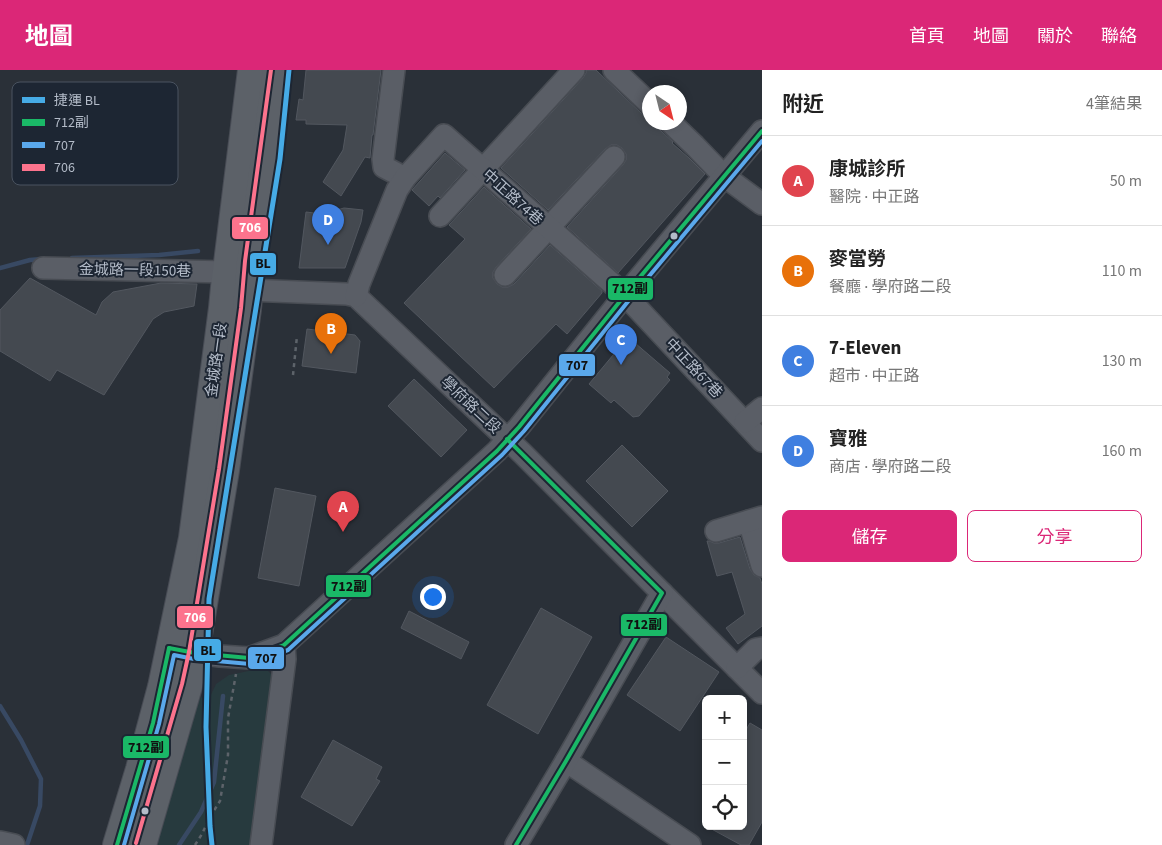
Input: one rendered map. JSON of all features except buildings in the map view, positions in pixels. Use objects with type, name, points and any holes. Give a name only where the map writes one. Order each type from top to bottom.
[{"type":"main road","name":"金城路一段","points":[[182,651],[193,538],[223,308],[233,283],[252,70]]},
{"type":"main road","name":"金城路一段","points":[[233,283],[251,262],[276,70]]},
{"type":"main road","points":[[117,845],[140,770],[162,687],[182,651]]},
{"type":"main road","points":[[142,845],[188,686],[182,651]]},
{"type":"street","points":[[233,283],[356,296],[359,284],[397,190],[406,178],[384,167],[383,159],[394,70]]},
{"type":"street","points":[[440,216],[574,70]]},
{"type":"street","points":[[614,70],[635,78],[642,90]]},
{"type":"street","points":[[678,130],[724,176],[762,204]]},
{"type":"street","points":[[182,651],[249,658],[284,645],[497,451],[519,427],[625,295],[762,131]]},
{"type":"street","name":"中正路74巷","points":[[406,178],[444,135],[625,295]]},
{"type":"street","points":[[505,275],[614,157]]},
{"type":"street","name":"金城路一段150巷","points":[[43,268],[233,283]]},
{"type":"street","name":"中正路67巷","points":[[625,295],[762,440]]},
{"type":"street","name":"學府路二段","points":[[356,296],[507,439],[762,693]]},
{"type":"street","points":[[745,422],[762,408]]},
{"type":"street","points":[[716,532],[755,519],[762,566]]},
{"type":"street","points":[[516,845],[662,593]]},
{"type":"street","points":[[261,845],[285,659],[284,645]]},
{"type":"street","points":[[737,668],[756,649],[762,648]]},
{"type":"street","points":[[566,761],[690,845]]},
{"type":"street","points":[[0,842],[14,845]]},
{"type":"path","points":[[293,375],[297,336]]},
{"type":"path","points":[[195,845],[220,800],[228,755],[228,718],[237,671]]},
{"type":"green space","points":[[263,668],[272,675],[272,679],[251,845],[155,845],[199,697],[209,699],[216,684],[229,675]]},
{"type":"waterway","points":[[72,258],[159,255],[198,251]]},
{"type":"waterway","points":[[0,268],[30,260],[42,259]]},
{"type":"waterway","points":[[179,845],[201,812],[214,782],[223,696]]},
{"type":"waterway","points":[[0,706],[21,740],[41,779],[40,806],[27,845]]},
{"type":"metro line","name":"BL","points":[[212,845],[206,727],[209,599],[280,159],[289,70]]},
{"type":"transit line","name":"706","points":[[136,843],[182,684],[189,652],[219,469],[271,70]]},
{"type":"transit line","name":"712副","points":[[169,648],[195,653],[249,658],[284,645],[497,451],[519,427],[625,295],[762,131]]},
{"type":"transit line","name":"707","points":[[124,845],[159,724],[174,655],[194,659],[250,664],[288,650],[502,455],[524,431],[630,299],[762,141]]},
{"type":"transit line","name":"712副","points":[[507,439],[662,593],[516,845]]},
{"type":"transit line","name":"712副","points":[[117,845],[153,723],[169,648]]},
{"type":"place","name":"寶雅","points":[[328,245]]},
{"type":"place","name":"麥當勞","points":[[331,354]]},
{"type":"place","name":"7-Eleven","points":[[621,365]]},
{"type":"place","name":"康城診所","points":[[343,532]]}]
